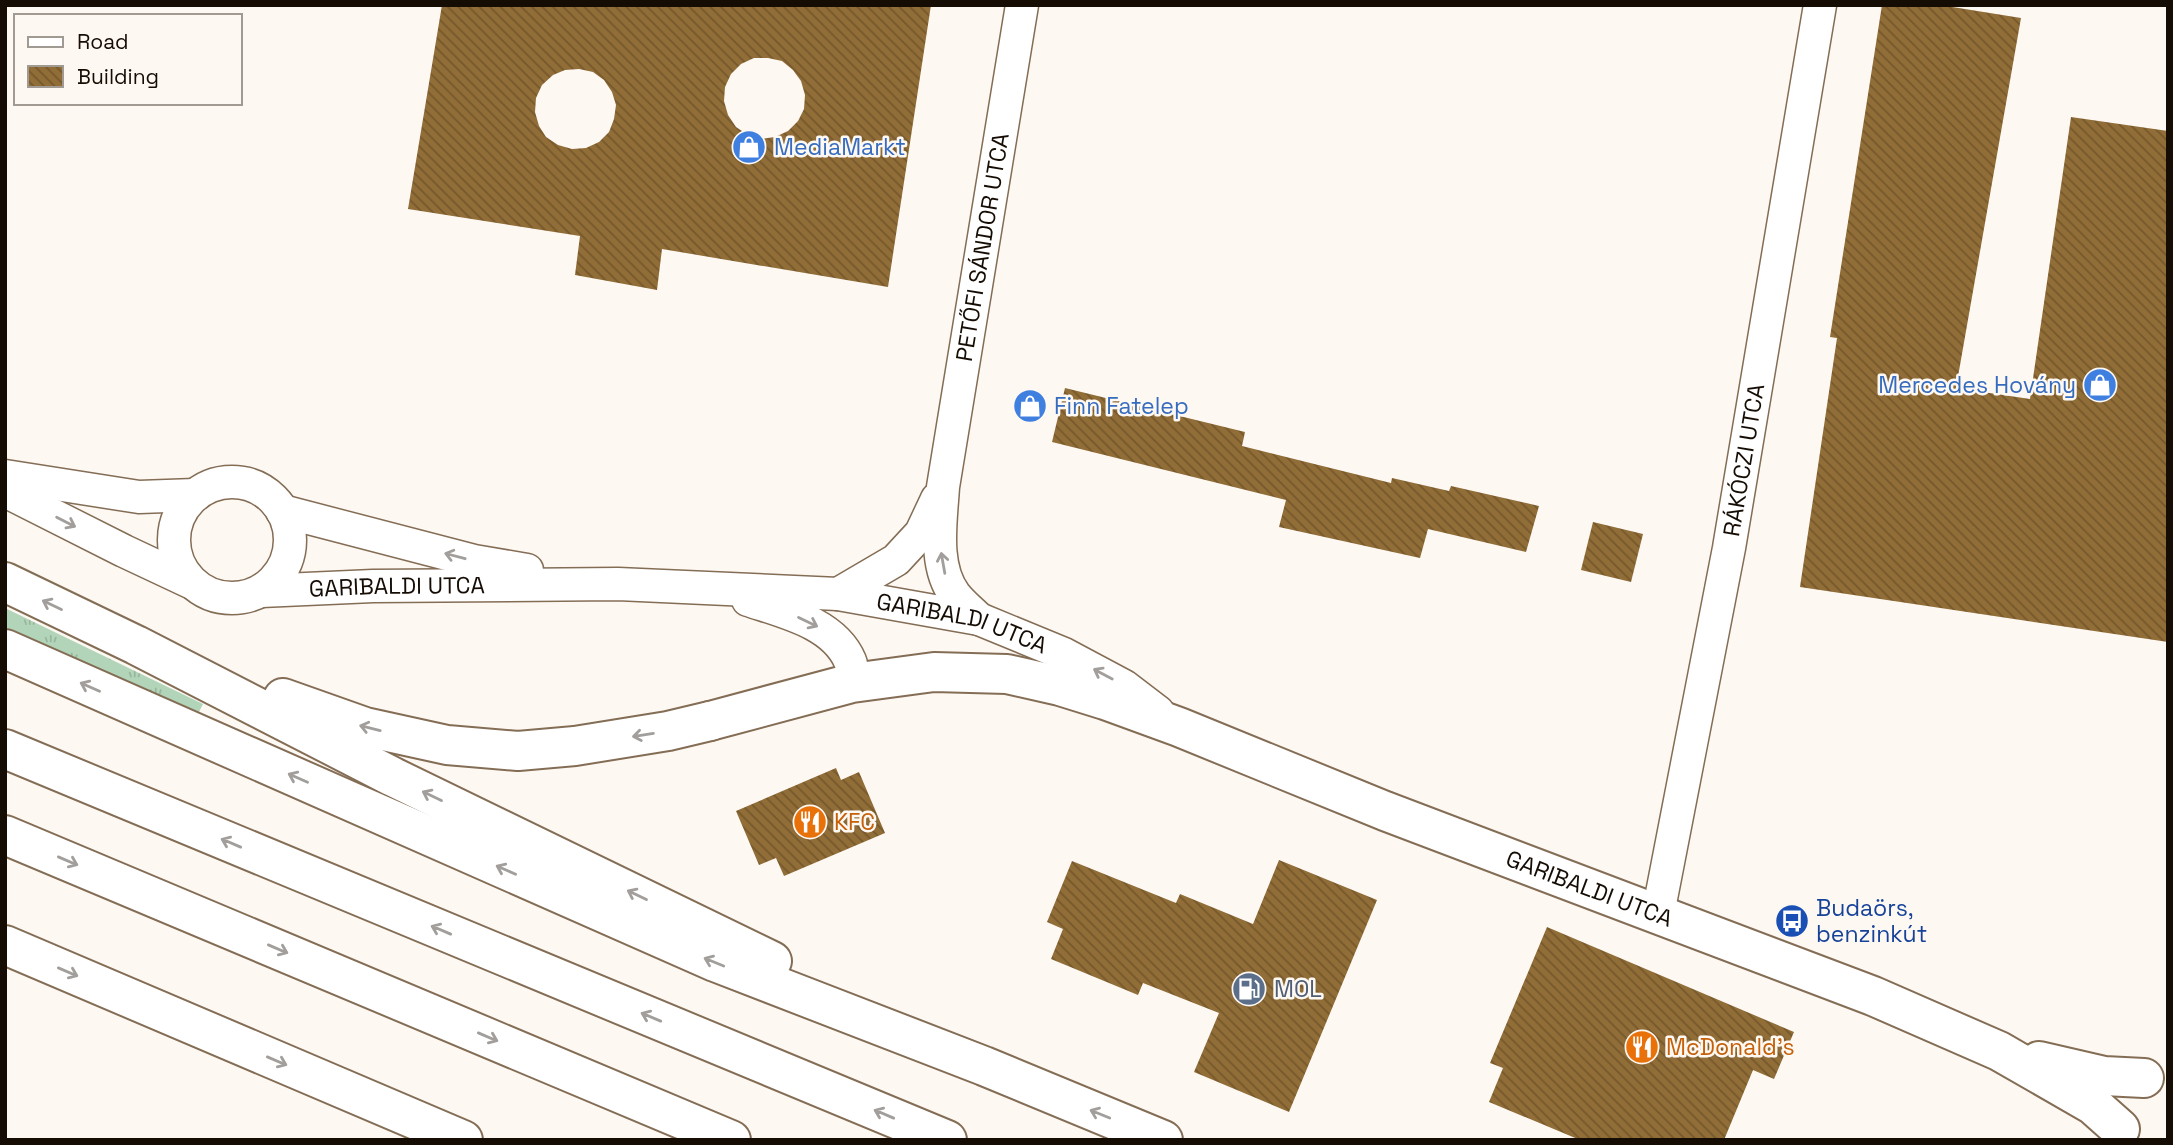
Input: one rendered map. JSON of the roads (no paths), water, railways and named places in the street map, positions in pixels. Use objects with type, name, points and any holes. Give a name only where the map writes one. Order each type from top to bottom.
[{"type":"main road","points":[[5,582],[136,645],[393,777],[723,936],[984,1066]]},
{"type":"main road","name":"GARIBALDI UTCA","points":[[136,645],[365,727],[447,745],[518,751],[575,746],[668,731],[852,683],[933,672],[1007,674],[1083,693],[1178,727],[1385,811],[1873,996],[1999,1051],[2094,1105],[2121,1135]]},
{"type":"main road","points":[[5,649],[715,962],[984,1066],[1163,1140]]},
{"type":"main road","points":[[5,749],[947,1140]]},
{"type":"main road","points":[[5,835],[731,1140]]},
{"type":"main road","points":[[5,945],[463,1140]]},
{"type":"main road","name":"GARIBALDI UTCA","points":[[1999,1051],[2104,1076],[2156,1072]]},
{"type":"main road","points":[[2121,1135],[2122,1110],[2130,1092],[2156,1072]]},
{"type":"street","name":"PETŐFI SÁNDOR UTCA","points":[[979,618],[954,594],[943,569],[940,538],[943,487],[1022,5]]},
{"type":"street","name":"RÁKÓCZI UTCA","points":[[1658,914],[1728,548],[1819,5]]},
{"type":"street","points":[[5,476],[139,497],[194,495]]},
{"type":"street","points":[[5,491],[190,582],[209,594],[232,599],[247,597],[261,590],[278,575],[288,554],[288,524],[271,497],[247,484],[220,483],[206,487],[194,495],[180,514],[173,538],[177,561],[190,582]]},
{"type":"street","name":"PETŐFI SÁNDOR UTCA","points":[[838,594],[896,560],[920,533],[943,487]]},
{"type":"street","name":"GARIBALDI UTCA","points":[[282,511],[474,561],[618,584]]},
{"type":"street","name":"GARIBALDI UTCA","points":[[261,590],[373,586],[618,584],[838,594],[979,618],[1064,654],[1124,686],[1178,727]]},
{"type":"street","name":"GARIBALDI UTCA","points":[[721,590],[797,617],[822,629],[841,646],[851,664],[852,683]]},
{"type":"place","name":"MediaMarkt","points":[[749,147]]},
{"type":"place","name":"Mercedes Hovány","points":[[2100,385]]},
{"type":"place","name":"Finn Fatelep","points":[[1030,406]]},
{"type":"place","name":"KFC","points":[[810,822]]},
{"type":"place","name":"Budaörs, benzinkút","points":[[1792,921]]},
{"type":"place","name":"MOL","points":[[1249,989]]},
{"type":"place","name":"McDonald's","points":[[1642,1047]]}]
